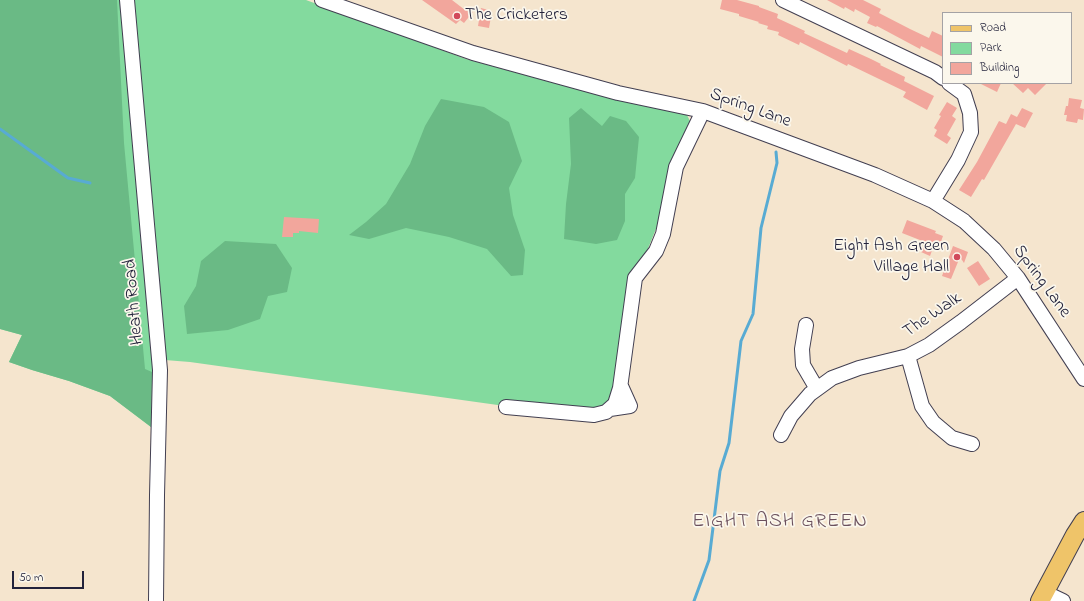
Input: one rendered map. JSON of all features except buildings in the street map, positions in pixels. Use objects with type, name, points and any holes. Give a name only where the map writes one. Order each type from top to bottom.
[{"type":"main road","points":[[1042,597],[1084,521]]},
{"type":"street","name":"Heath Road","points":[[127,0],[160,370],[156,601]]},
{"type":"street","name":"Spring Lane","points":[[322,0],[473,53],[618,93],[702,112],[876,176],[933,201],[964,221],[994,249],[1018,278],[1084,379]]},
{"type":"street","points":[[783,0],[934,72],[942,77]]},
{"type":"street","points":[[933,201],[958,160],[971,132],[970,113],[964,94],[950,84]]},
{"type":"street","points":[[506,407],[594,414],[608,411],[615,404],[621,386],[635,278],[656,251],[663,234],[676,167],[702,112]]},
{"type":"street","name":"The Walk","points":[[781,435],[791,416],[810,394],[832,378],[859,368],[908,356],[929,345],[1018,278]]},
{"type":"street","points":[[806,325],[802,349],[803,365],[817,389]]},
{"type":"street","points":[[908,356],[922,406],[933,422],[952,438],[972,444]]},
{"type":"street","points":[[1042,597],[1063,601]]},
{"type":"green space","points":[[0,0],[306,0],[466,59],[554,83],[687,115],[691,123],[668,171],[664,209],[645,256],[612,396],[604,410],[512,407],[190,362],[165,360],[152,372],[151,427],[110,396],[9,362],[22,335],[0,329]]},
{"type":"green space","points":[[0,0],[117,0],[124,143],[145,369],[152,372],[151,427],[110,396],[9,362],[22,335],[0,329]]},
{"type":"green space","points":[[441,99],[484,107],[509,122],[522,161],[509,188],[513,215],[525,250],[523,275],[511,276],[487,249],[449,237],[406,228],[369,239],[349,235],[386,204],[410,164],[425,126]]},
{"type":"green space","points":[[581,108],[602,126],[610,116],[626,121],[639,137],[635,178],[625,194],[625,221],[617,240],[596,244],[564,239],[566,204],[571,164],[569,118]]},
{"type":"green space","points":[[225,241],[276,244],[292,268],[287,292],[268,296],[260,319],[228,330],[187,334],[184,306],[196,286],[201,261]]},
{"type":"waterway","points":[[0,129],[68,178],[90,183]]},
{"type":"waterway","points":[[694,601],[709,560],[720,471],[729,443],[741,341],[753,314],[761,228],[777,163],[776,152]]},
{"type":"place","name":"The Cricketers","points":[[457,16]]},
{"type":"place","name":"Eight Ash Green Village Hall","points":[[957,257]]},
{"type":"district","name":"EIGHT ASH GREEN","points":[[780,523]]}]
